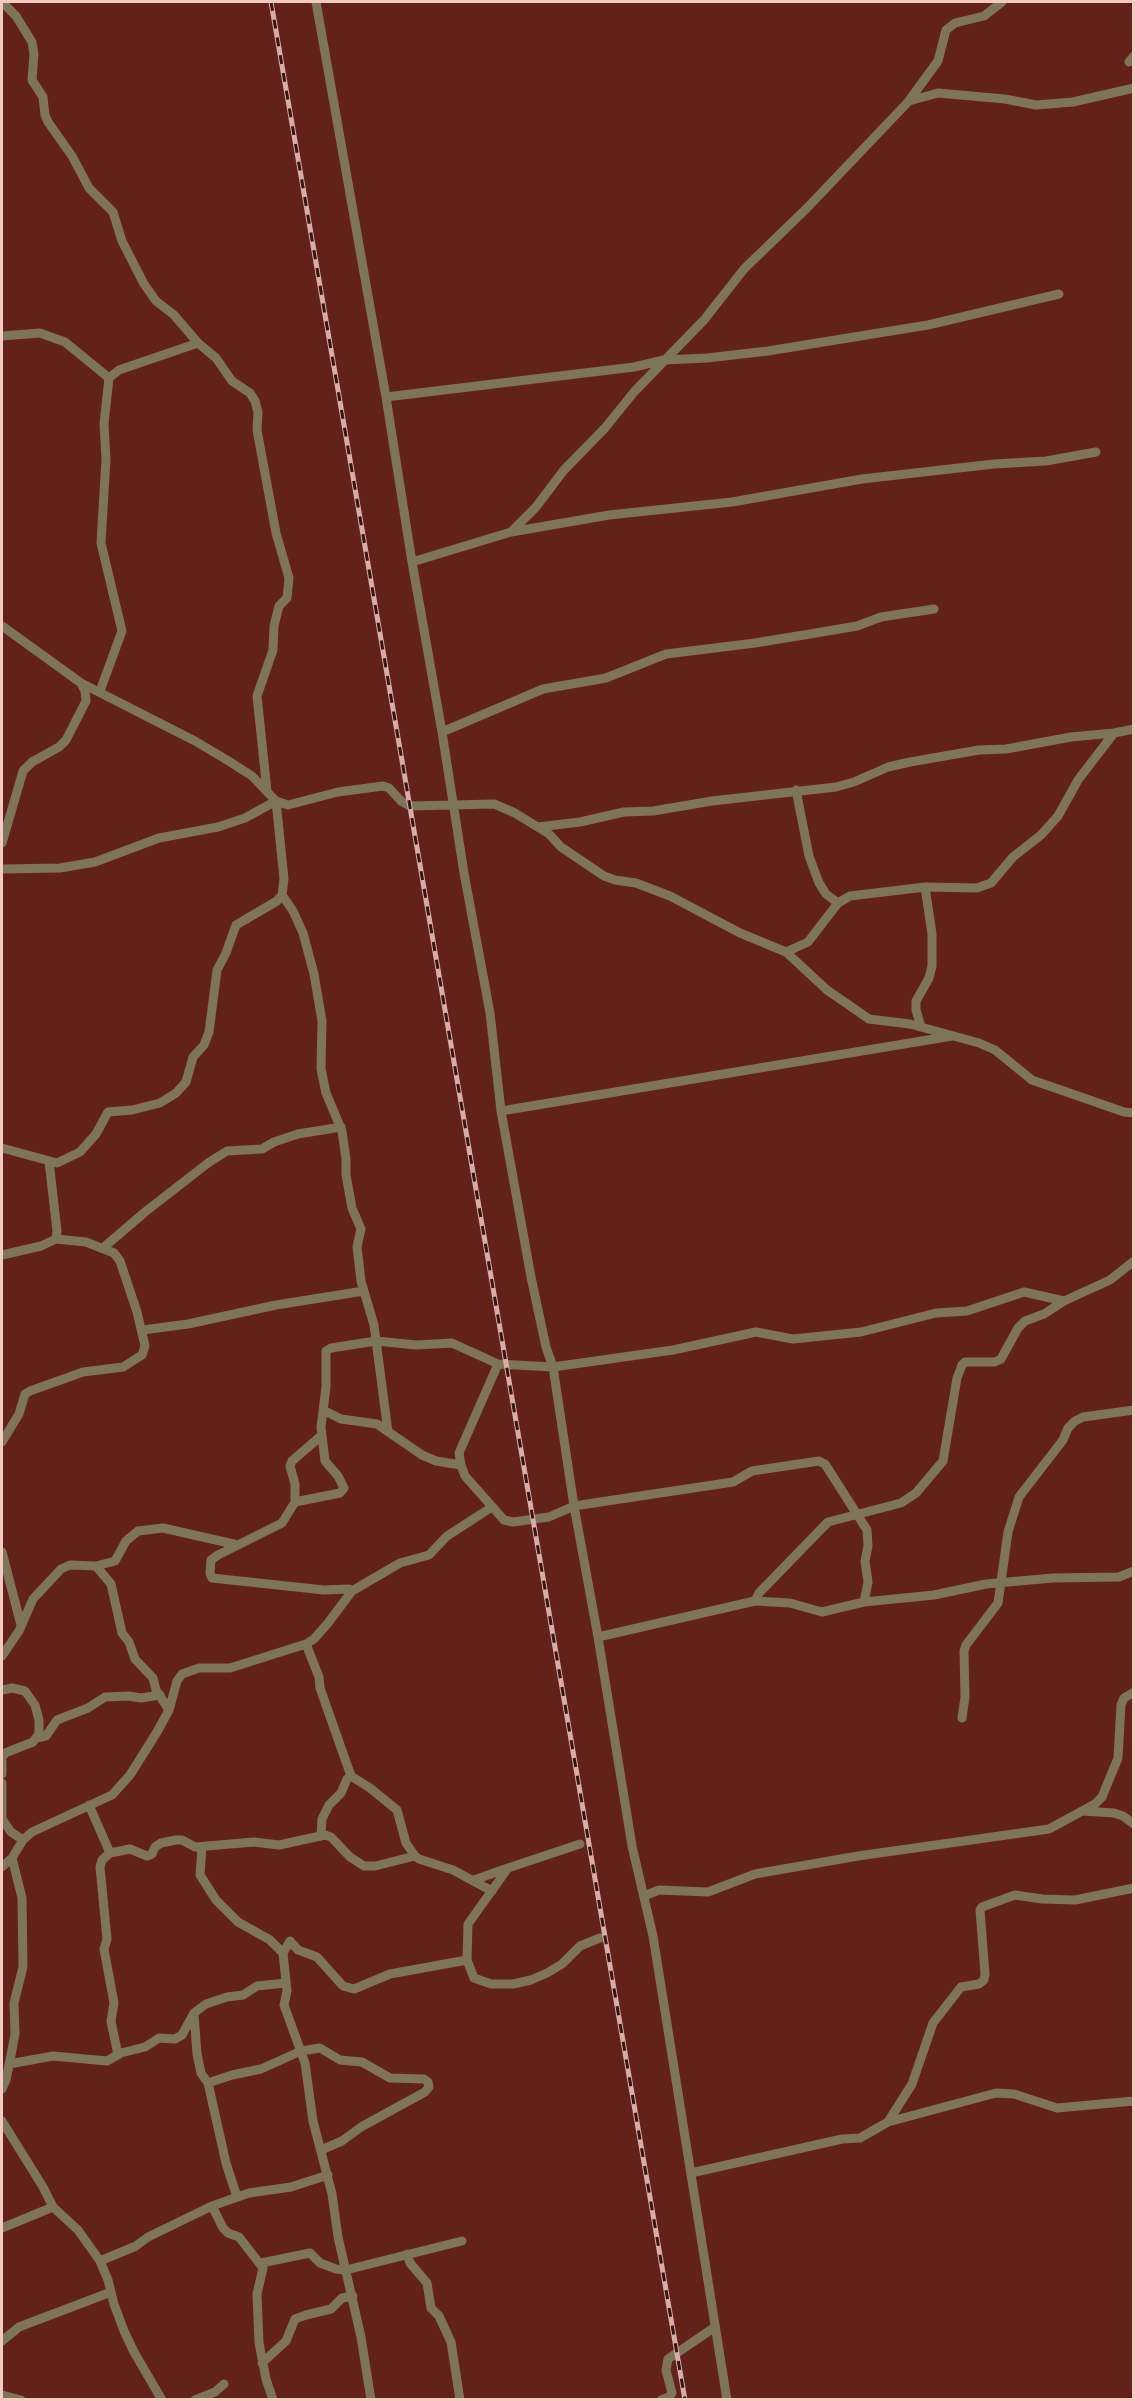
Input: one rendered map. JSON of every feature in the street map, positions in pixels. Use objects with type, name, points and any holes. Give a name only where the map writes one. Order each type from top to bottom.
[{"type":"street","points":[[2,2],[16,16],[32,42],[34,54],[32,80],[43,97],[48,122],[72,156],[89,188],[113,212],[122,241],[144,284],[156,301],[174,315],[198,343],[216,358],[232,381],[250,393],[255,401],[258,412],[257,430],[276,532],[289,578],[287,598],[279,606],[273,627],[273,650],[257,696],[267,791]]},
{"type":"street","points":[[316,2],[386,397],[452,804],[490,1013],[501,1111],[531,1277],[546,1347],[553,1367],[574,1506],[632,1846],[652,1936],[727,2400]]},
{"type":"street","points":[[511,532],[536,507],[564,470],[605,428],[634,392],[704,320],[744,269],[807,208],[908,102],[938,61],[946,30],[955,23],[984,16],[1002,2]]},
{"type":"street","points":[[908,102],[938,93],[1005,99],[1035,105],[1073,102],[1134,88]]},
{"type":"street","points":[[386,397],[634,367],[664,360],[758,352],[928,325],[1059,294]]},
{"type":"street","points":[[2,336],[40,333],[66,342],[109,378]]},
{"type":"street","points":[[100,692],[122,631],[116,595],[101,543],[106,459],[104,424],[109,378],[119,370],[198,343]]},
{"type":"street","points":[[412,562],[511,532],[609,515],[763,497],[831,483],[994,464],[1046,462],[1096,452]]},
{"type":"street","points":[[442,732],[543,689],[606,678],[666,654],[799,636],[857,626],[881,617],[934,609]]},
{"type":"street","points":[[2,626],[81,683],[227,760],[252,776],[276,801],[288,805],[338,792],[383,786],[389,788],[401,801],[410,806],[494,804],[515,813],[549,834],[561,847],[604,876],[670,896],[740,933],[786,952],[827,990],[869,1019],[955,1035],[995,1050],[1032,1080],[1124,1112],[1134,1113]]},
{"type":"street","points":[[2,843],[23,771],[32,762],[59,747],[66,740],[86,701],[81,683]]},
{"type":"street","points":[[537,827],[580,822],[624,812],[652,811],[796,790],[836,787],[888,767],[909,762],[979,750],[1006,749],[1071,737],[1113,734],[1134,729]]},
{"type":"street","points":[[786,952],[808,942],[838,903],[850,896],[925,887],[977,888],[991,884],[1013,857],[1041,835],[1058,816],[1078,780],[1113,734]]},
{"type":"street","points":[[796,790],[809,856],[819,883],[826,894],[838,903]]},
{"type":"street","points":[[2,869],[60,868],[95,862],[159,838],[218,827],[245,818],[276,801]]},
{"type":"street","points":[[2,1148],[57,1163],[70,1159],[80,1152],[96,1134],[108,1112],[132,1110],[160,1103],[169,1099],[186,1082],[193,1057],[204,1045],[217,970],[236,925],[277,901],[282,895],[284,879],[276,801]]},
{"type":"street","points":[[921,1027],[916,1001],[930,978],[932,966],[932,934],[925,887]]},
{"type":"street","points":[[826,894],[830,915]]},
{"type":"street","points":[[282,895],[293,911],[303,933],[312,966],[322,1021],[321,1070],[326,1093],[341,1127],[352,1208],[361,1229],[357,1250],[376,1341],[388,1432]]},
{"type":"street","points":[[501,1111],[955,1035]]},
{"type":"street","points":[[103,1248],[144,1212],[227,1151],[262,1149],[273,1142],[298,1134],[341,1127]]},
{"type":"street","points":[[49,1161],[56,1239]]},
{"type":"street","points":[[2,1255],[40,1246],[56,1239],[86,1242],[114,1253],[120,1261],[143,1330],[145,1346],[142,1355],[123,1367],[83,1372],[56,1380],[25,1394],[19,1414],[2,1442]]},
{"type":"street","points":[[755,1601],[759,1593],[828,1522],[901,1503],[916,1493],[943,1461],[957,1378],[965,1362],[995,1362],[1000,1359],[1018,1328],[1025,1321],[1044,1314],[1064,1301],[1110,1280],[1134,1261]]},
{"type":"street","points":[[143,1330],[188,1324],[276,1305],[364,1291]]},
{"type":"street","points":[[294,1502],[343,1492],[344,1488],[338,1476],[325,1461],[322,1435],[326,1351],[337,1346],[376,1341],[416,1345],[452,1343],[498,1364],[553,1367],[673,1350],[756,1332],[793,1340],[861,1332],[936,1313],[967,1311],[1024,1292],[1064,1301]]},
{"type":"street","points":[[498,1364],[459,1453],[460,1466],[465,1476],[504,1520],[513,1522],[549,1517],[574,1506],[733,1482],[752,1471],[819,1461],[825,1464],[867,1530],[868,1546],[865,1561],[868,1576],[864,1602]]},
{"type":"street","points":[[323,1410],[341,1419],[377,1424],[429,1459],[460,1466]]},
{"type":"street","points":[[962,1718],[965,1696],[964,1651],[966,1645],[994,1610],[1002,1583],[1008,1532],[1018,1497],[1063,1440],[1068,1428],[1083,1418],[1134,1410]]},
{"type":"street","points":[[322,1435],[292,1461],[290,1466],[295,1484],[294,1502],[282,1523],[211,1560],[209,1566],[212,1578],[352,1591]]},
{"type":"street","points":[[2,1867],[12,1858],[23,1840],[49,1823],[112,1795],[130,1775],[157,1732],[169,1710],[177,1681],[182,1674],[189,1670],[230,1668],[306,1644],[314,1639],[328,1623],[352,1591],[400,1563],[429,1555],[447,1536],[492,1507]]},
{"type":"street","points":[[2,1656],[21,1625],[33,1599],[61,1569],[70,1565],[96,1566],[115,1561],[126,1541],[138,1531],[152,1528],[178,1530],[238,1545]]},
{"type":"street","points":[[2,1552],[4,1573],[21,1625]]},
{"type":"street","points":[[96,1566],[111,1584],[122,1633],[129,1642],[135,1659],[153,1678],[159,1695],[169,1710]]},
{"type":"street","points":[[598,1637],[755,1601],[790,1603],[822,1612],[864,1602],[934,1595],[987,1584],[1053,1578],[1119,1577],[1134,1571]]},
{"type":"street","points":[[306,1644],[351,1776],[397,1810],[406,1843],[415,1856],[474,1880],[492,1891]]},
{"type":"street","points":[[2,1690],[12,1688],[25,1691],[34,1705],[39,1720],[39,1734],[28,1746],[5,1753],[2,1759],[2,1774]]},
{"type":"street","points":[[644,1896],[659,1890],[708,1892],[754,1874],[858,1856],[1049,1829],[1095,1804],[1105,1792],[1118,1758],[1120,1705],[1124,1698],[1134,1692]]},
{"type":"street","points":[[36,1738],[46,1736],[57,1720],[88,1708],[105,1697],[141,1698],[159,1695]]},
{"type":"street","points":[[321,1836],[322,1819],[328,1805],[341,1793],[347,1779],[351,1776]]},
{"type":"street","points":[[2,1783],[2,1819],[11,1832],[23,1840]]},
{"type":"street","points":[[89,1805],[110,1853]]},
{"type":"street","points":[[1082,1811],[1114,1813],[1134,1824]]},
{"type":"street","points":[[117,2055],[111,2021],[114,2003],[104,1949],[107,1939],[100,1868],[102,1860],[110,1853],[130,1850],[147,1856],[152,1854],[161,1843],[176,1840],[182,1840],[195,1847],[254,1842],[279,1845],[321,1836],[331,1837],[350,1857],[364,1866],[375,1866],[415,1856]]},
{"type":"street","points":[[474,1880],[580,1844]]},
{"type":"street","points":[[202,1847],[198,1870],[216,1900],[238,1922],[270,1940],[283,1953]]},
{"type":"street","points":[[2,2089],[6,2080],[15,2034],[14,2003],[23,1967],[22,1898],[12,1858]]},
{"type":"street","points":[[508,1868],[468,1924],[467,1960],[474,1978],[491,1984],[513,1984],[531,1980],[562,1964],[580,1946],[600,1938]]},
{"type":"street","points":[[888,2122],[912,2084],[933,2023],[960,1987],[979,1984],[984,1980],[986,1974],[980,1910],[982,1907],[1015,1895],[1075,1900],[1134,1888]]},
{"type":"street","points":[[371,2400],[353,2296],[328,2175],[313,2121],[302,2050],[284,2005],[286,1983],[283,1953],[290,1941],[298,1950],[317,1957],[343,1986],[354,1989],[390,1974],[467,1960]]},
{"type":"street","points":[[9,2064],[53,2056],[107,2061],[117,2055],[145,2047],[159,2038],[175,2039],[182,2035],[194,2013],[206,2004],[227,1997],[243,1995],[257,1986],[286,1983]]},
{"type":"street","points":[[194,2013],[201,2073],[208,2084],[226,2163],[237,2197]]},
{"type":"street","points":[[208,2084],[232,2075],[261,2069],[302,2050],[320,2048],[340,2060],[362,2062],[390,2078],[424,2079],[428,2082],[429,2087],[425,2092],[361,2127],[342,2141],[321,2150]]},
{"type":"street","points":[[691,2173],[842,2139],[860,2138],[888,2122],[996,2094],[1014,2094],[1058,2108],[1134,2102]]},
{"type":"street","points":[[2,2121],[7,2137],[43,2187],[53,2207],[78,2230],[100,2261],[114,2304],[134,2352],[162,2400]]},
{"type":"street","points":[[100,2261],[136,2246],[148,2237],[212,2206],[237,2197],[291,2187],[328,2175]]},
{"type":"street","points":[[212,2206],[223,2228],[228,2233],[239,2237],[261,2263],[263,2274],[257,2294],[257,2313],[262,2363],[273,2400]]},
{"type":"street","points":[[2,2228],[53,2207]]},
{"type":"street","points":[[261,2263],[310,2253],[320,2263],[346,2270],[462,2241]]},
{"type":"street","points":[[406,2254],[410,2263],[427,2283],[431,2308],[439,2316],[451,2342],[460,2400]]},
{"type":"street","points":[[2,2342],[19,2327],[111,2292]]},
{"type":"street","points":[[262,2363],[286,2341],[295,2319],[306,2314],[331,2309],[342,2298],[353,2296]]},
{"type":"street","points":[[661,2400],[672,2393],[666,2370],[668,2359],[715,2327]]},
{"type":"street","points":[[195,2400],[215,2392],[224,2384]]},
{"type":"street","points":[[2,2395],[21,2400]]},
{"type":"railway","points":[[271,2],[685,2400]]}]
